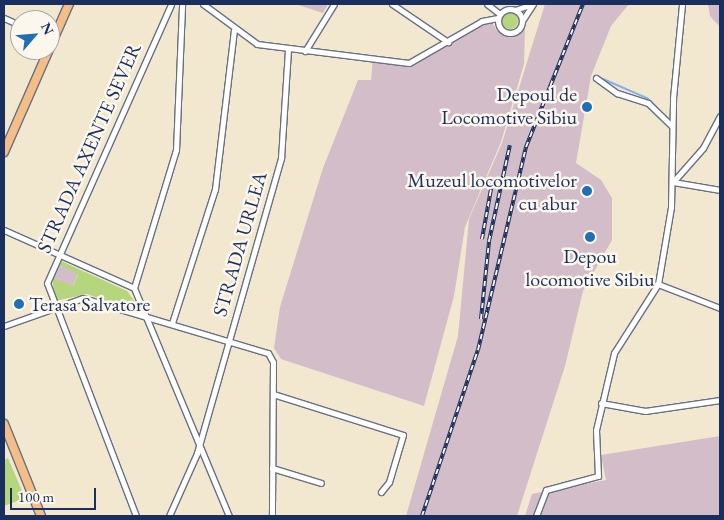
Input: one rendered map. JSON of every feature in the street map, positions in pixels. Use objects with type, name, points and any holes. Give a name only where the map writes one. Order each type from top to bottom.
[{"type":"main road","points":[[60,23],[69,4]]},
{"type":"main road","points":[[4,152],[44,60]]},
{"type":"main road","points":[[4,424],[41,516]]},
{"type":"street","name":"STRADA AXENTE SEVER","points":[[136,516],[52,307],[47,283],[56,255],[172,4]]},
{"type":"street","points":[[182,4],[176,150],[134,288],[229,516]]},
{"type":"street","points":[[203,4],[234,30],[257,44],[409,63],[482,21],[533,4]]},
{"type":"street","points":[[305,51],[334,4]]},
{"type":"street","points":[[392,4],[448,42]]},
{"type":"street","points":[[487,4],[499,16],[499,26],[508,33],[519,29],[533,4]]},
{"type":"street","points":[[536,516],[546,490],[598,476],[595,437],[601,403],[616,348],[658,284],[673,182],[672,126],[682,4]]},
{"type":"street","points":[[515,10],[522,21]]},
{"type":"street","points":[[172,322],[215,189],[234,30]]},
{"type":"street","name":"STRADA URLEA","points":[[169,516],[199,443],[281,158],[288,49]]},
{"type":"street","points":[[596,78],[617,93],[648,103],[672,126]]},
{"type":"street","points":[[673,182],[703,148],[720,116]]},
{"type":"street","points":[[673,182],[720,190]]},
{"type":"street","points":[[4,230],[56,255],[134,288]]},
{"type":"street","points":[[658,284],[720,308]]},
{"type":"street","points":[[4,326],[52,307],[90,299],[147,317],[172,322],[270,355],[273,394],[272,516]]},
{"type":"street","points":[[273,394],[403,435],[389,482],[381,492]]},
{"type":"street","points":[[601,403],[645,411],[720,400]]},
{"type":"street","points":[[272,468],[321,483]]},
{"type":"shaded area","points":[[295,4],[328,4],[323,13]]},
{"type":"shaded area","points":[[545,4],[629,4],[611,26],[591,76],[576,163],[601,180],[612,198],[612,240],[583,291],[565,366],[517,516],[406,516],[458,336],[469,219],[502,143]]},
{"type":"shaded area","points":[[708,4],[720,4],[720,27],[710,16]]},
{"type":"shaded area","points":[[490,19],[497,31],[507,37],[525,28],[524,64],[501,142],[465,227],[454,296],[424,406],[281,359],[274,348],[280,307],[323,168],[358,80],[371,80],[373,59],[418,61]]},
{"type":"shaded area","points":[[57,264],[78,273],[72,287],[51,278]]},
{"type":"shaded area","points":[[720,436],[720,516],[525,516],[532,494],[606,480],[601,455]]},
{"type":"green space","points":[[510,13],[518,21],[510,29],[502,21]]},
{"type":"green space","points":[[59,260],[127,291],[138,306],[133,311],[87,294],[55,301],[52,278],[73,286],[78,274],[57,264]]},
{"type":"green space","points":[[8,458],[25,498],[4,506],[4,460]]},
{"type":"waterway","points":[[603,79],[647,98],[666,117]]},
{"type":"railway","points":[[422,516],[478,350],[526,147],[583,4]]},
{"type":"railway","points":[[481,319],[489,241],[510,145]]},
{"type":"railway","points":[[482,239],[493,178]]},
{"type":"place","name":"Depoul de Locomotive Sibiu","points":[[587,107]]},
{"type":"place","name":"Muzeul locomotivelor cu abur","points":[[587,191]]},
{"type":"place","name":"Depou locomotive Sibiu","points":[[590,237]]},
{"type":"place","name":"Terasa Salvatore","points":[[19,304]]}]
